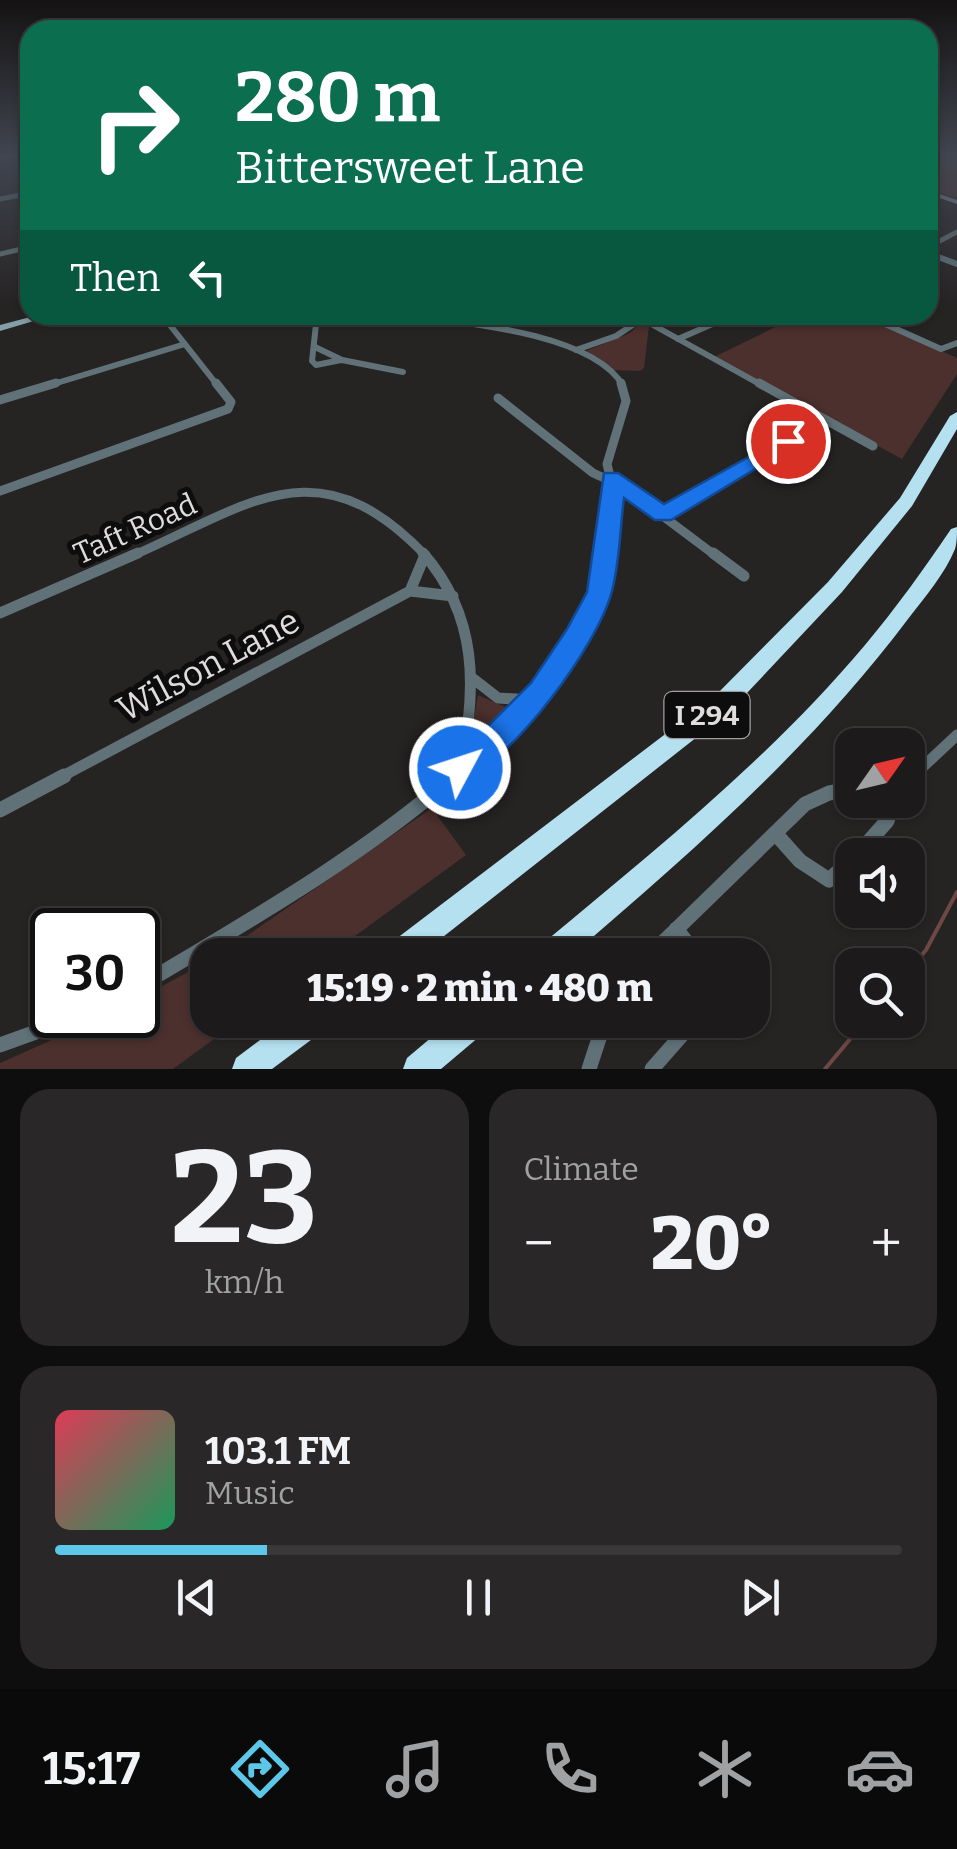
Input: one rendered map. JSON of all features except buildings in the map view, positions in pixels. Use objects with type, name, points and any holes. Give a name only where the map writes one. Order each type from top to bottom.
[{"type":"highway","name":"I 294","points":[[420,938],[722,704],[835,587],[906,502],[957,416]]},
{"type":"highway","name":"I 294","points":[[571,938],[676,849],[810,719],[875,648],[957,534]]},
{"type":"highway","points":[[247,1069],[288,1038]]},
{"type":"highway","points":[[418,1069],[454,1038]]},
{"type":"street","points":[[0,491],[228,409],[231,402],[170,325]]},
{"type":"street","points":[[316,325],[312,361],[316,365],[342,360]]},
{"type":"street","points":[[160,974],[371,839],[460,768],[534,699],[576,637],[599,592],[615,490],[607,465],[626,394],[614,372],[576,350],[478,325]]},
{"type":"street","points":[[576,350],[616,336],[634,325]]},
{"type":"street","points":[[656,325],[873,446]]},
{"type":"street","points":[[678,340],[711,325]]},
{"type":"street","points":[[888,325],[942,348],[957,343]]},
{"type":"street","points":[[0,400],[185,344]]},
{"type":"street","points":[[315,348],[342,360],[403,372]]},
{"type":"street","points":[[498,398],[594,473],[611,478],[744,576]]},
{"type":"street","points":[[663,514],[824,420]]},
{"type":"street","name":"Taft Road","points":[[0,613],[290,490],[318,490],[345,497],[386,521],[426,555]]},
{"type":"street","points":[[426,555],[454,596],[465,624],[471,718],[460,768]]},
{"type":"street","points":[[426,555],[410,590],[454,596]]},
{"type":"street","name":"Wilson Lane","points":[[0,810],[410,590]]},
{"type":"street","points":[[471,677],[497,699],[534,699]]},
{"type":"street","points":[[925,770],[957,736]]},
{"type":"street","points":[[667,938],[806,804],[835,792]]},
{"type":"street","points":[[872,838],[888,818]]},
{"type":"street","points":[[776,832],[818,876],[829,880],[835,874]]},
{"type":"street","points":[[676,929],[683,938]]},
{"type":"street","points":[[0,1045],[30,1034]]},
{"type":"street","points":[[589,1069],[599,1038]]},
{"type":"street","points":[[652,1069],[679,1038]]},
{"type":"shaded area","points":[[638,325],[649,326],[644,368],[640,371],[614,370],[586,351],[630,333]]},
{"type":"shaded area","points":[[780,325],[884,325],[957,358],[957,374],[902,459],[714,357]]},
{"type":"shaded area","points":[[478,695],[512,710],[472,751],[469,747]]},
{"type":"shaded area","points":[[432,808],[466,855],[352,938],[244,938]]},
{"type":"shaded area","points":[[190,971],[190,1038],[215,1038],[173,1069],[0,1069],[0,1063],[56,1038],[160,1038],[160,987]]},
{"type":"waterway","points":[[925,951],[957,892]]},
{"type":"waterway","points":[[825,1069],[851,1038]]},
{"type":"route","points":[[460,768],[540,692],[576,637],[599,592],[615,490],[611,478],[663,514],[788,441]]}]
